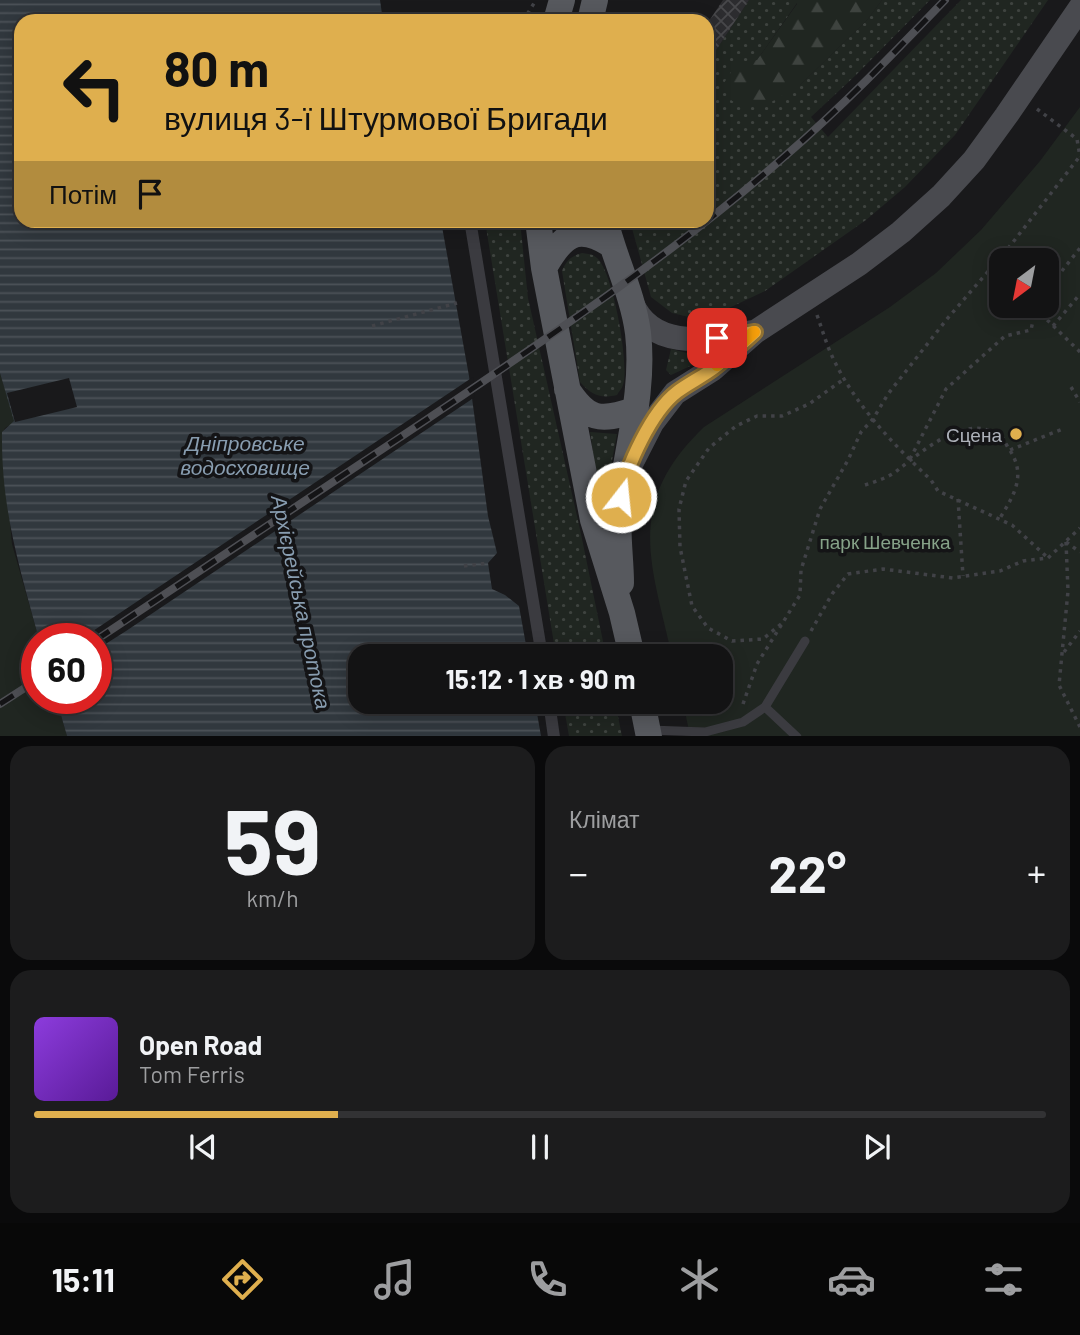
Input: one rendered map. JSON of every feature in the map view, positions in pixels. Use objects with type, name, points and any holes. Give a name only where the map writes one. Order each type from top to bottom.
[{"type":"main road","points":[[566,387],[585,412],[598,417],[611,417],[635,410],[675,393],[713,369],[755,332],[810,297],[901,232],[941,196],[974,160],[1080,8]]},
{"type":"main road","points":[[539,228],[566,387],[593,520],[629,644]]},
{"type":"main road","points":[[544,268],[562,240],[571,235],[585,233],[598,237],[608,232],[637,317],[649,327],[680,338],[717,338],[755,332]]},
{"type":"main road","points":[[622,613],[619,517],[639,369],[638,333],[632,303]]},
{"type":"main road","points":[[624,481],[645,435],[675,393]]},
{"type":"main road","points":[[644,714],[648,733]]},
{"type":"street","points":[[471,228],[540,644]]},
{"type":"street","points":[[551,714],[554,736]]},
{"type":"lane","points":[[648,733],[705,732],[743,722],[765,707],[805,641]]},
{"type":"lane","points":[[765,707],[796,736]]},
{"type":"path","points":[[736,724],[757,664],[800,595],[801,570],[820,509],[861,432],[947,319],[1010,246],[1080,157],[1077,139],[1020,97]]},
{"type":"path","points":[[1059,275],[1080,248]]},
{"type":"path","points":[[1053,326],[1080,294]]},
{"type":"path","points":[[810,297],[844,379],[873,419],[931,480],[938,491],[1012,525],[1048,558]]},
{"type":"path","points":[[372,326],[457,303]]},
{"type":"path","points":[[910,460],[946,389],[1005,336],[1031,330],[1033,318]]},
{"type":"path","points":[[1045,318],[1080,352]]},
{"type":"path","points":[[784,621],[763,639],[732,641],[708,628],[692,606],[680,547],[679,509],[686,481],[709,448],[736,425],[757,416],[782,416],[809,404],[844,379]]},
{"type":"path","points":[[1071,387],[1080,402]]},
{"type":"path","points":[[865,485],[898,471],[910,460],[960,430],[980,428],[1001,436],[1018,468],[1016,490],[1000,519]]},
{"type":"path","points":[[1010,450],[1065,428]]},
{"type":"path","points":[[958,499],[963,576]]},
{"type":"path","points":[[805,641],[832,594],[848,574],[883,569],[953,578],[1000,571],[1023,561],[1048,558],[1080,528]]},
{"type":"path","points":[[1066,541],[1080,552]]},
{"type":"path","points":[[1066,541],[1068,590],[1059,685],[1080,727]]},
{"type":"path","points":[[464,566],[488,563]]},
{"type":"path","points":[[1063,654],[1080,631]]},
{"type":"green space","points":[[749,0],[797,0],[757,60],[800,85],[867,20],[882,0],[930,0],[811,117],[828,137],[961,0],[1048,0],[955,135],[905,187],[866,220],[765,291],[714,315],[693,318],[672,313],[651,297],[632,228],[714,228],[714,53]]},
{"type":"green space","points":[[797,0],[882,0],[867,20],[800,85],[761,108],[732,101],[722,86],[737,63],[757,60],[797,4]]},
{"type":"green space","name":"парк Шевченка","points":[[1080,107],[1080,736],[690,736],[685,714],[733,714],[733,644],[669,644],[652,563],[650,535],[653,509],[662,482],[679,455],[704,427],[890,307],[936,273],[981,230],[1040,161]]},
{"type":"green space","points":[[486,228],[521,228],[528,298],[604,644],[554,644]]},
{"type":"green space","points":[[582,253],[595,257],[603,266],[619,319],[625,375],[617,395],[597,395],[580,382],[562,271],[569,259]]},
{"type":"green space","points":[[671,349],[695,355],[701,361],[671,375],[666,370]]},
{"type":"green space","points":[[0,373],[15,422],[5,428],[2,434],[12,544],[34,623],[21,623],[21,714],[61,714],[67,736],[0,736]]},
{"type":"green space","points":[[590,432],[617,434],[608,482],[605,484],[598,474]]},
{"type":"green space","points":[[565,714],[617,714],[622,736],[569,736]]},
{"type":"water","name":"Дніпровське водосховище","points":[[0,0],[380,0],[382,14],[14,14],[14,228],[442,228],[469,376],[488,516],[497,553],[488,563],[492,589],[519,606],[526,644],[348,644],[348,714],[537,714],[541,736],[67,736],[61,714],[112,714],[112,623],[35,623],[13,537],[2,460],[2,432],[14,421],[0,373]]},
{"type":"pier","points":[[473,377],[475,397],[126,631],[112,640],[112,623],[105,623]]},
{"type":"pier","points":[[69,378],[77,407],[15,422],[7,393]]},
{"type":"building","points":[[723,0],[749,0],[714,53],[714,14]]},
{"type":"railway","points":[[714,215],[805,138],[945,0]]},
{"type":"railway","points":[[112,629],[564,326],[698,228]]},
{"type":"railway","points":[[0,704],[21,690]]},
{"type":"slow traffic","points":[[717,365],[754,332]]},
{"type":"place","name":"Сцена","points":[[1016,434]]},
{"type":"route","points":[[621,497],[624,481],[638,447],[675,393],[713,369],[755,332],[717,338]]},
{"type":"water label","name":"Архієрейська протока","points":[[302,602]]}]
